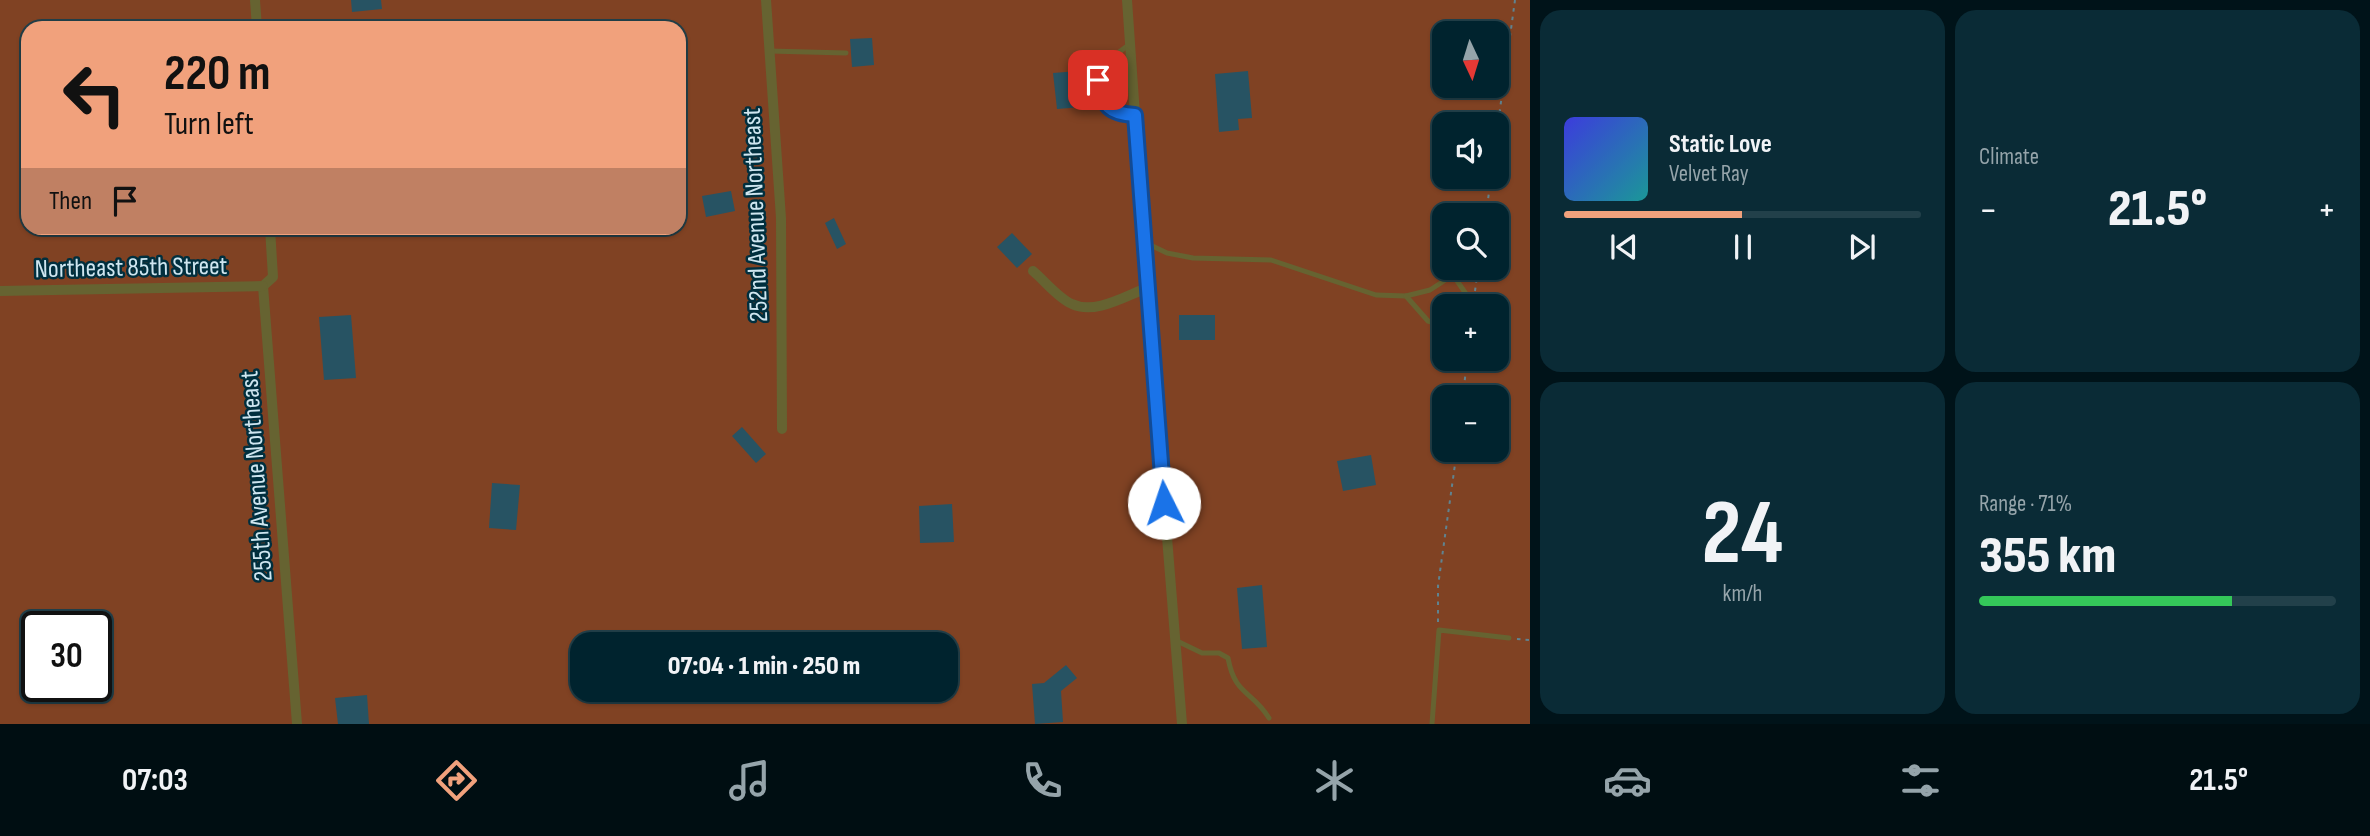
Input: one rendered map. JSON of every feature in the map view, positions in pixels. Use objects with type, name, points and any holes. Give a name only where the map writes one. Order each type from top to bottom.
[{"type":"street","points":[[255,0],[256,21]]},
{"type":"street","name":"252nd Avenue Northeast","points":[[766,0],[780,218],[782,429]]},
{"type":"street","points":[[1127,0],[1182,724]]},
{"type":"street","name":"255th Avenue Northeast","points":[[270,235],[273,277],[264,286],[297,724]]},
{"type":"street","points":[[1033,271],[1069,304],[1082,308],[1097,307],[1147,288]]},
{"type":"street","name":"Northeast 85th Street","points":[[0,292],[264,286]]},
{"type":"lane","points":[[1130,44],[1100,66],[1098,80],[1100,94],[1112,110],[1119,114],[1135,115]]},
{"type":"lane","points":[[769,51],[846,53]]},
{"type":"lane","points":[[1144,242],[1167,253],[1193,258],[1271,260],[1376,295],[1406,296],[1430,290],[1453,275],[1466,294]]},
{"type":"lane","points":[[1406,296],[1432,322]]},
{"type":"lane","points":[[1432,724],[1439,630],[1509,638]]},
{"type":"lane","points":[[1174,639],[1202,653],[1219,653],[1228,658],[1236,685],[1262,707],[1269,718]]},
{"type":"path","points":[[1500,112],[1515,0]]},
{"type":"path","points":[[1439,630],[1438,586],[1455,462]]},
{"type":"path","points":[[1509,638],[1530,640]]},
{"type":"shaded area","points":[[0,0],[1530,0],[1530,724],[0,724]]},
{"type":"building","points":[[351,0],[381,0],[382,9],[352,12]]},
{"type":"building","points":[[872,38],[874,65],[852,67],[850,39]]},
{"type":"building","points":[[1091,70],[1095,106],[1057,109],[1053,73]]},
{"type":"building","points":[[1248,71],[1252,118],[1238,119],[1239,130],[1219,132],[1215,74]]},
{"type":"building","points":[[731,191],[735,211],[706,217],[702,196]]},
{"type":"building","points":[[834,218],[846,244],[837,249],[825,223]]},
{"type":"building","points":[[1012,233],[1032,254],[1017,268],[997,247]]},
{"type":"building","points":[[351,315],[356,378],[324,380],[319,317]]},
{"type":"building","points":[[1179,315],[1215,315],[1215,340],[1179,340]]},
{"type":"building","points":[[742,427],[766,454],[756,463],[732,436]]},
{"type":"building","points":[[1371,455],[1376,485],[1343,491],[1337,461]]},
{"type":"building","points":[[492,483],[520,485],[516,530],[489,528]]},
{"type":"building","points":[[952,504],[954,542],[920,543],[919,506]]},
{"type":"building","points":[[1262,585],[1267,647],[1242,649],[1237,588]]},
{"type":"building","points":[[1066,665],[1077,678],[1061,691],[1063,722],[1035,724],[1032,684],[1044,683]]},
{"type":"building","points":[[367,695],[369,724],[338,724],[335,698]]},
{"type":"route","points":[[1098,80],[1100,94],[1112,110],[1119,114],[1135,115],[1164,503]]}]
